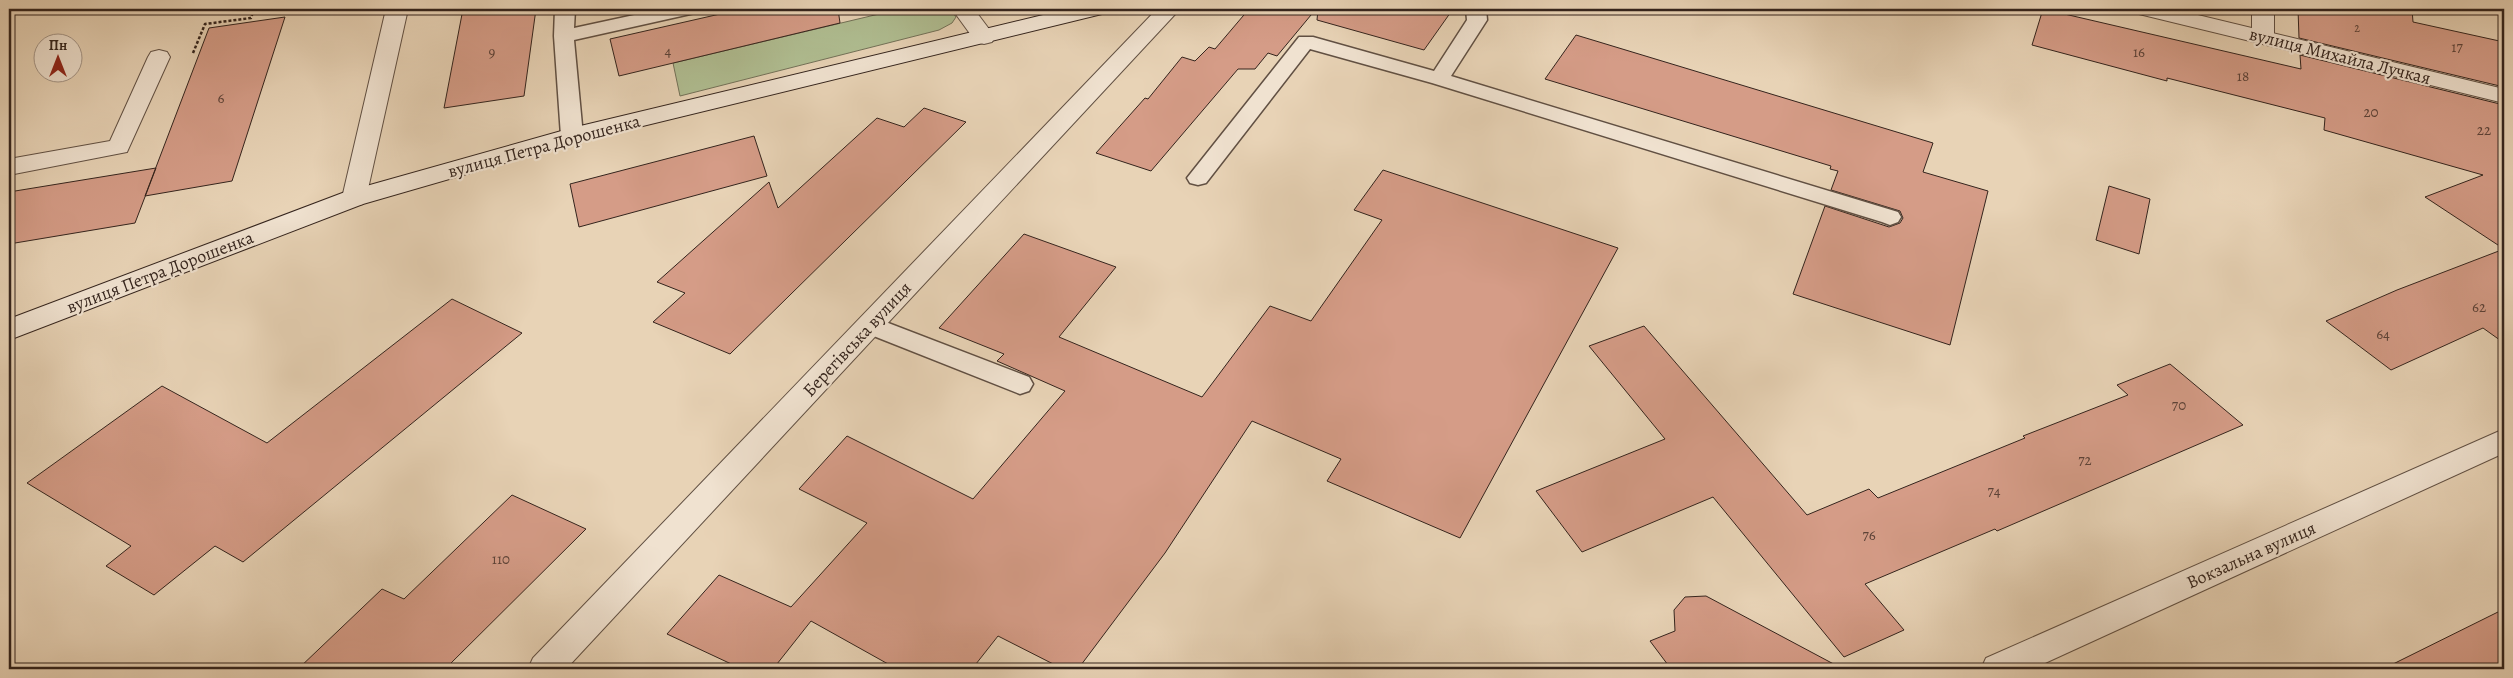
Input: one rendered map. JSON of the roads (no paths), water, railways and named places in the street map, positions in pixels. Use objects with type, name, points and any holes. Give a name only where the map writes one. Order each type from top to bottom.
[{"type":"street","points":[[354,198],[397,9]]},
{"type":"street","points":[[963,9],[984,37]]},
{"type":"street","name":"вулиця Петра Дорошенка","points":[[9,330],[354,198],[572,136],[1094,9]]},
{"type":"street","name":"Берегівська вулиця","points":[[545,669],[1169,9]]},
{"type":"street","name":"вулиця Михайла Лучкая","points":[[2147,9],[2504,96]]},
{"type":"street","points":[[2263,9],[2263,37]]},
{"type":"street","points":[[9,166],[118,147],[159,57]]},
{"type":"street","name":"Вокзальна вулиця","points":[[1998,669],[2504,440]]},
{"type":"lane","points":[[565,9],[564,36],[572,136]]},
{"type":"lane","points":[[564,36],[688,9]]},
{"type":"lane","points":[[1439,79],[1477,20],[1476,9]]},
{"type":"lane","points":[[1198,178],[1306,41],[1439,79],[1890,217]]},
{"type":"lane","points":[[870,325],[1020,384]]}]
